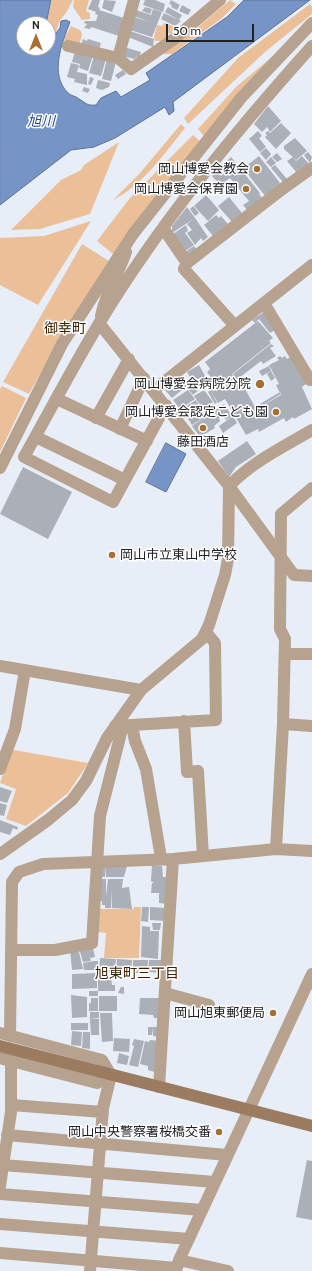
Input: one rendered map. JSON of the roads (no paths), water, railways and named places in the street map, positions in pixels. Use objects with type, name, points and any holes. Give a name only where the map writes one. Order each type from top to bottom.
[{"type":"street","points":[[118,58],[134,0]]},
{"type":"street","points":[[68,46],[118,58],[131,69],[174,39],[220,0]]},
{"type":"street","points":[[0,468],[62,344],[133,234],[241,98],[312,23]]},
{"type":"street","points":[[166,405],[113,502],[24,457],[99,323],[163,228],[271,92],[312,46]]},
{"type":"street","points":[[235,326],[184,269],[187,263],[281,190],[312,168]]},
{"type":"street","points":[[163,228],[187,263]]},
{"type":"street","points":[[99,323],[104,299],[120,271],[133,234]]},
{"type":"street","points":[[154,390],[312,265]]},
{"type":"street","points":[[264,303],[310,380],[312,380]]},
{"type":"street","points":[[99,323],[166,405],[229,486],[294,575],[312,576]]},
{"type":"street","points":[[96,418],[129,359]]},
{"type":"street","points":[[120,429],[144,378]]},
{"type":"street","points":[[57,399],[146,441]]},
{"type":"street","points":[[11,950],[55,950],[92,943],[100,816],[123,726],[141,690],[202,639],[206,632],[225,576],[228,559],[229,486],[241,473],[312,430]]},
{"type":"street","points":[[36,437],[125,480]]},
{"type":"street","points":[[276,849],[283,724],[285,654],[285,639],[280,629],[281,514],[312,488]]},
{"type":"street","points":[[0,854],[48,820],[72,800],[86,782],[107,738],[123,726],[216,720],[215,643],[206,632]]},
{"type":"street","points":[[285,654],[312,654]]},
{"type":"street","points":[[0,666],[141,690]]},
{"type":"street","points":[[0,769],[15,729],[26,670]]},
{"type":"street","points":[[184,721],[187,772],[198,770],[203,856]]},
{"type":"street","points":[[283,724],[312,726]]},
{"type":"street","points":[[123,726],[135,741],[146,769],[161,858]]},
{"type":"street","points":[[91,1266],[103,1112],[111,1075],[102,1060],[5,1035],[11,950],[12,882],[19,872],[43,864],[174,858],[276,849],[312,851]]},
{"type":"street","points":[[159,1087],[174,858]]},
{"type":"street","points":[[178,1266],[227,1155],[308,992],[312,974]]},
{"type":"street","points":[[165,993],[209,1005]]},
{"type":"street","points":[[0,1046],[312,1126]]},
{"type":"street","points":[[0,1186],[7,1135],[6,1060],[97,1083],[111,1075]]},
{"type":"street","points":[[7,1098],[103,1112]]},
{"type":"street","points":[[7,1135],[100,1142],[227,1155]]},
{"type":"street","points":[[3,1165],[215,1182]]},
{"type":"street","points":[[0,1194],[202,1210]]},
{"type":"street","points":[[0,1224],[189,1239]]},
{"type":"street","points":[[0,1253],[91,1266],[178,1266],[228,1271]]},
{"type":"water","name":"旭川","points":[[0,0],[51,0],[48,16],[16,16],[16,56],[56,56],[56,33],[60,28],[61,21],[66,20],[70,22],[59,58],[59,77],[62,85],[68,93],[87,104],[96,105],[101,98],[116,91],[121,97],[150,80],[146,73],[227,17],[244,0],[310,0],[173,102],[174,111],[169,115],[165,107],[115,138],[94,147],[71,150],[0,205]]},
{"type":"water","points":[[166,443],[186,454],[166,492],[146,482]]},
{"type":"place","name":"岡山博愛会教会","points":[[257,169]]},
{"type":"place","name":"岡山博愛会保育園","points":[[246,189]]},
{"type":"place","name":"岡山博愛会病院分院","points":[[260,384]]},
{"type":"place","name":"岡山博愛会認定こども園","points":[[276,412]]},
{"type":"place","name":"藤田酒店","points":[[203,428]]},
{"type":"place","name":"岡山市立東山中学校","points":[[112,555]]},
{"type":"place","name":"岡山旭東郵便局","points":[[273,1013]]},
{"type":"place","name":"岡山中央警察署桜橋交番","points":[[219,1132]]},
{"type":"district","name":"御幸町","points":[[65,329]]},
{"type":"district","name":"旭東町三丁目","points":[[137,974]]}]
